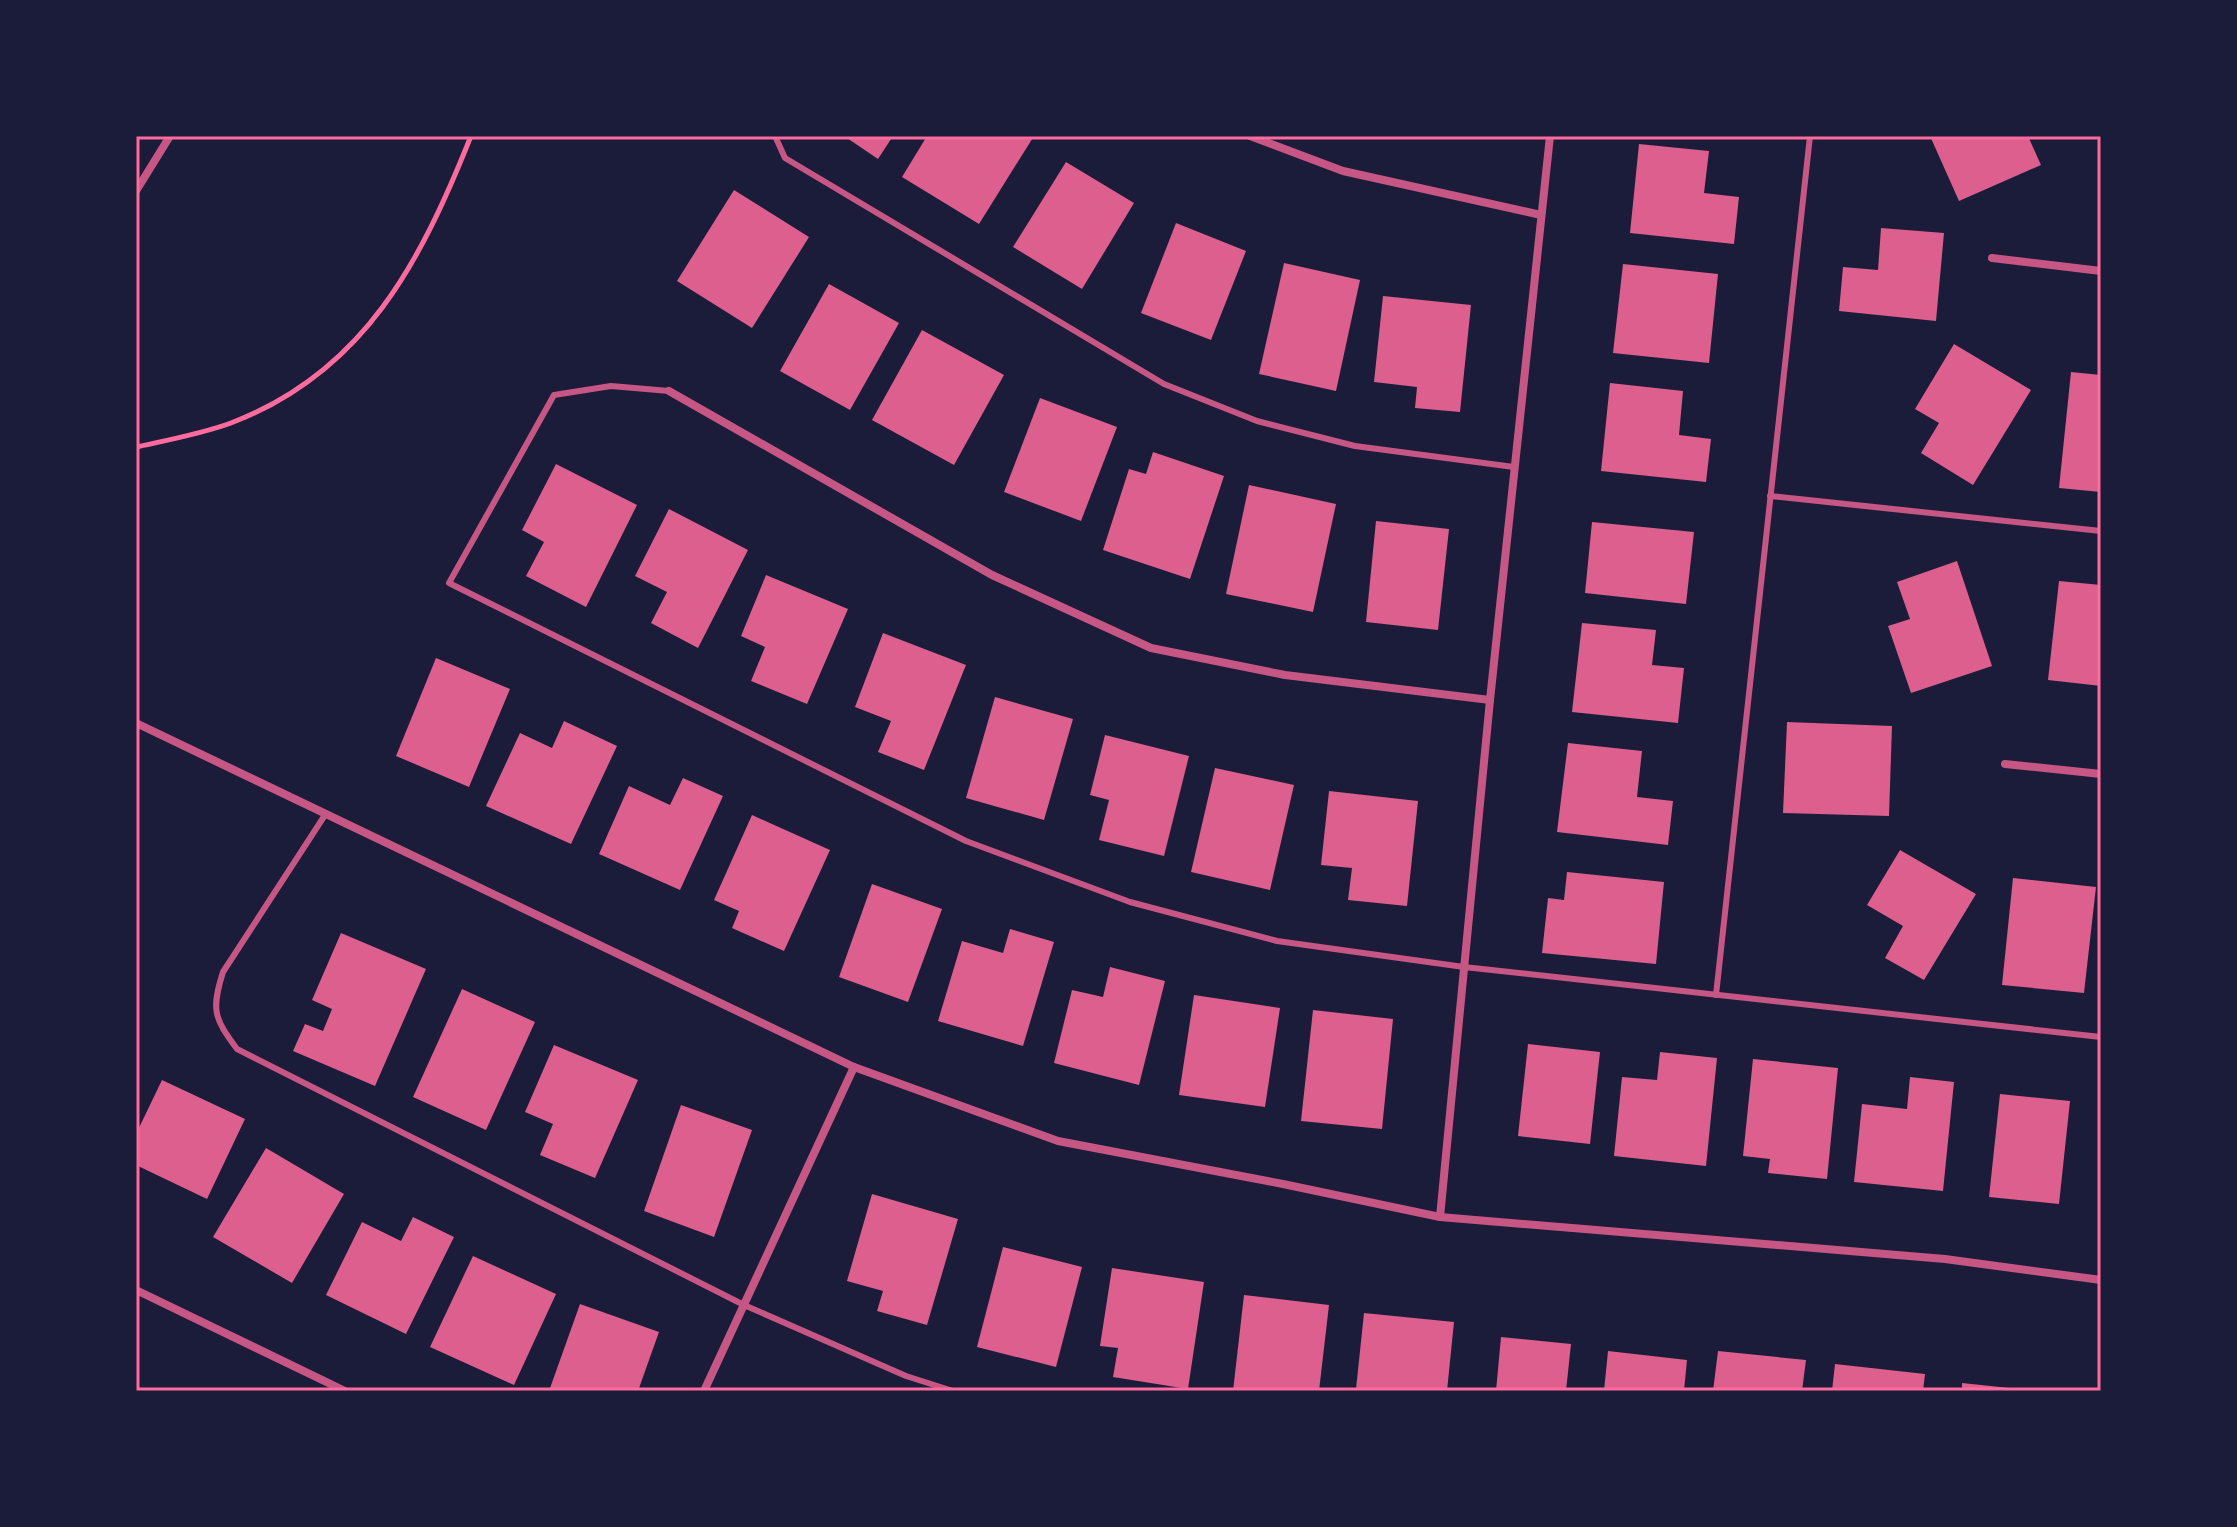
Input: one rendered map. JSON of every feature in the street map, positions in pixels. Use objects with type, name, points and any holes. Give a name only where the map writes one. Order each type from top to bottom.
[{"type":"street","points":[[136,191],[170,136]]},
{"type":"street","points":[[1250,136],[1343,171],[1541,215]]},
{"type":"street","points":[[1440,1217],[1490,700],[1550,136]]},
{"type":"street","points":[[1992,258],[2101,271]]},
{"type":"street","points":[[669,391],[992,575],[1151,648],[1285,675],[1490,700]]},
{"type":"street","points":[[136,723],[854,1067],[1058,1141],[1440,1217],[1945,1259],[2101,1280]]},
{"type":"street","points":[[2005,764],[2101,774]]},
{"type":"street","points":[[704,1391],[854,1067]]},
{"type":"street","points":[[136,1290],[345,1391]]},
{"type":"lane","points":[[775,136],[785,158],[1164,384],[1257,421],[1355,446],[1514,467]]},
{"type":"lane","points":[[1716,995],[1810,136]]},
{"type":"lane","points":[[669,391],[611,386],[554,395],[449,583],[966,841],[1130,902],[1277,941],[1464,967],[2101,1037]]},
{"type":"lane","points":[[1770,496],[2101,531]]},
{"type":"lane","points":[[325,815],[223,972],[214,1001],[220,1027],[237,1049],[744,1305],[906,1376],[953,1391]]},
{"type":"path","points":[[136,447],[231,423],[290,394],[339,359],[378,316],[411,264],[446,199],[471,136]]},
{"type":"building","points":[[844,136],[893,136],[878,159]]},
{"type":"building","points":[[927,136],[1034,136],[979,224],[902,177]]},
{"type":"building","points":[[1930,136],[2028,136],[2041,165],[1959,201]]},
{"type":"building","points":[[1639,144],[1709,151],[1704,193],[1739,197],[1734,244],[1630,233]]},
{"type":"building","points":[[1066,162],[1134,203],[1082,289],[1013,247]]},
{"type":"building","points":[[734,190],[809,237],[752,328],[677,281]]},
{"type":"building","points":[[1176,223],[1246,251],[1211,340],[1141,313]]},
{"type":"building","points":[[1881,228],[1944,233],[1936,321],[1839,311],[1843,267],[1878,270]]},
{"type":"building","points":[[1284,263],[1360,280],[1336,391],[1259,374]]},
{"type":"building","points":[[1623,264],[1718,274],[1709,363],[1613,353]]},
{"type":"building","points":[[829,284],[899,323],[850,410],[780,371]]},
{"type":"building","points":[[1383,296],[1471,305],[1460,412],[1415,408],[1417,387],[1374,382]]},
{"type":"building","points":[[922,330],[1004,375],[954,465],[872,420]]},
{"type":"building","points":[[1954,344],[2031,390],[1973,485],[1921,453],[1939,423],[1915,409]]},
{"type":"building","points":[[2071,372],[2101,375],[2101,492],[2059,488]]},
{"type":"building","points":[[1610,383],[1683,391],[1679,435],[1711,439],[1706,482],[1601,471]]},
{"type":"building","points":[[1040,398],[1117,427],[1081,521],[1004,492]]},
{"type":"building","points":[[1153,452],[1224,476],[1190,579],[1103,550],[1129,469],[1146,474]]},
{"type":"building","points":[[556,464],[637,505],[586,607],[526,576],[544,542],[522,530]]},
{"type":"building","points":[[1249,485],[1336,504],[1313,612],[1226,594]]},
{"type":"building","points":[[669,509],[748,550],[698,648],[651,623],[667,592],[635,576]]},
{"type":"building","points":[[1376,521],[1449,529],[1438,630],[1366,622]]},
{"type":"building","points":[[1592,522],[1694,532],[1686,604],[1585,593]]},
{"type":"building","points":[[1957,561],[1992,666],[1911,693],[1888,626],[1910,619],[1897,582]]},
{"type":"building","points":[[766,575],[848,609],[807,704],[751,681],[765,647],[741,636]]},
{"type":"building","points":[[2059,581],[2101,585],[2101,686],[2048,680]]},
{"type":"building","points":[[1582,623],[1656,630],[1652,665],[1684,668],[1678,723],[1572,712]]},
{"type":"building","points":[[883,633],[966,665],[924,770],[878,752],[891,721],[855,707]]},
{"type":"building","points":[[436,658],[510,689],[469,787],[396,756]]},
{"type":"building","points":[[995,697],[1073,719],[1044,820],[966,798]]},
{"type":"building","points":[[564,721],[617,746],[571,844],[486,806],[520,733],[552,748]]},
{"type":"building","points":[[1787,722],[1892,726],[1889,816],[1783,813]]},
{"type":"building","points":[[1105,735],[1189,756],[1164,856],[1099,840],[1109,800],[1090,795]]},
{"type":"building","points":[[1568,743],[1642,751],[1637,797],[1673,801],[1668,845],[1557,832]]},
{"type":"building","points":[[1215,768],[1294,785],[1270,890],[1191,872]]},
{"type":"building","points":[[683,778],[723,796],[680,890],[599,854],[629,786],[670,805]]},
{"type":"building","points":[[1329,791],[1418,801],[1407,906],[1348,900],[1352,868],[1321,865]]},
{"type":"building","points":[[752,815],[830,850],[784,951],[732,928],[739,911],[714,900]]},
{"type":"building","points":[[1900,850],[1976,894],[1924,980],[1885,958],[1903,926],[1867,905]]},
{"type":"building","points":[[1567,872],[1664,882],[1656,964],[1542,953],[1548,898],[1564,900]]},
{"type":"building","points":[[2013,878],[2096,887],[2084,993],[2002,985]]},
{"type":"building","points":[[872,884],[942,909],[908,1002],[839,977]]},
{"type":"building","points":[[1010,929],[1054,942],[1023,1046],[938,1021],[962,941],[1003,953]]},
{"type":"building","points":[[341,933],[426,969],[375,1086],[293,1051],[305,1024],[323,1031],[332,1009],[312,1000]]},
{"type":"building","points":[[1110,967],[1165,981],[1139,1085],[1054,1063],[1072,990],[1103,997]]},
{"type":"building","points":[[462,989],[535,1022],[486,1130],[413,1097]]},
{"type":"building","points":[[1194,995],[1280,1008],[1265,1107],[1179,1095]]},
{"type":"building","points":[[1313,1010],[1393,1019],[1382,1129],[1301,1121]]},
{"type":"building","points":[[1528,1044],[1600,1052],[1590,1144],[1518,1136]]},
{"type":"building","points":[[554,1045],[638,1080],[595,1178],[540,1155],[553,1124],[525,1112]]},
{"type":"building","points":[[1660,1052],[1717,1058],[1706,1166],[1614,1156],[1622,1077],[1657,1080]]},
{"type":"building","points":[[1753,1059],[1838,1068],[1827,1179],[1768,1173],[1770,1159],[1743,1156]]},
{"type":"building","points":[[1910,1077],[1954,1082],[1943,1191],[1854,1182],[1862,1104],[1907,1109]]},
{"type":"building","points":[[162,1080],[245,1119],[207,1199],[136,1165],[136,1134]]},
{"type":"building","points":[[2000,1094],[2070,1101],[2059,1204],[1989,1197]]},
{"type":"building","points":[[681,1105],[752,1130],[714,1237],[644,1211]]},
{"type":"building","points":[[266,1148],[344,1194],[292,1283],[213,1237]]},
{"type":"building","points":[[872,1194],[958,1219],[927,1325],[877,1311],[883,1291],[847,1281]]},
{"type":"building","points":[[413,1217],[454,1237],[406,1334],[326,1295],[362,1222],[401,1241]]},
{"type":"building","points":[[1003,1247],[1082,1267],[1056,1367],[977,1347]]},
{"type":"building","points":[[473,1256],[556,1294],[514,1385],[430,1347]]},
{"type":"building","points":[[1112,1268],[1204,1282],[1188,1389],[1113,1377],[1118,1348],[1100,1346]]},
{"type":"building","points":[[1244,1295],[1329,1305],[1319,1391],[1233,1391]]},
{"type":"building","points":[[580,1304],[659,1332],[638,1391],[549,1391]]},
{"type":"building","points":[[1364,1313],[1454,1322],[1447,1391],[1356,1389]]},
{"type":"building","points":[[1501,1337],[1571,1344],[1566,1391],[1496,1391]]},
{"type":"building","points":[[1608,1351],[1687,1360],[1684,1391],[1604,1391]]},
{"type":"building","points":[[1718,1351],[1806,1360],[1802,1391],[1713,1391]]},
{"type":"building","points":[[1835,1364],[1925,1374],[1923,1391],[1832,1391]]},
{"type":"building","points":[[1962,1383],[2019,1389],[1962,1391]]}]
